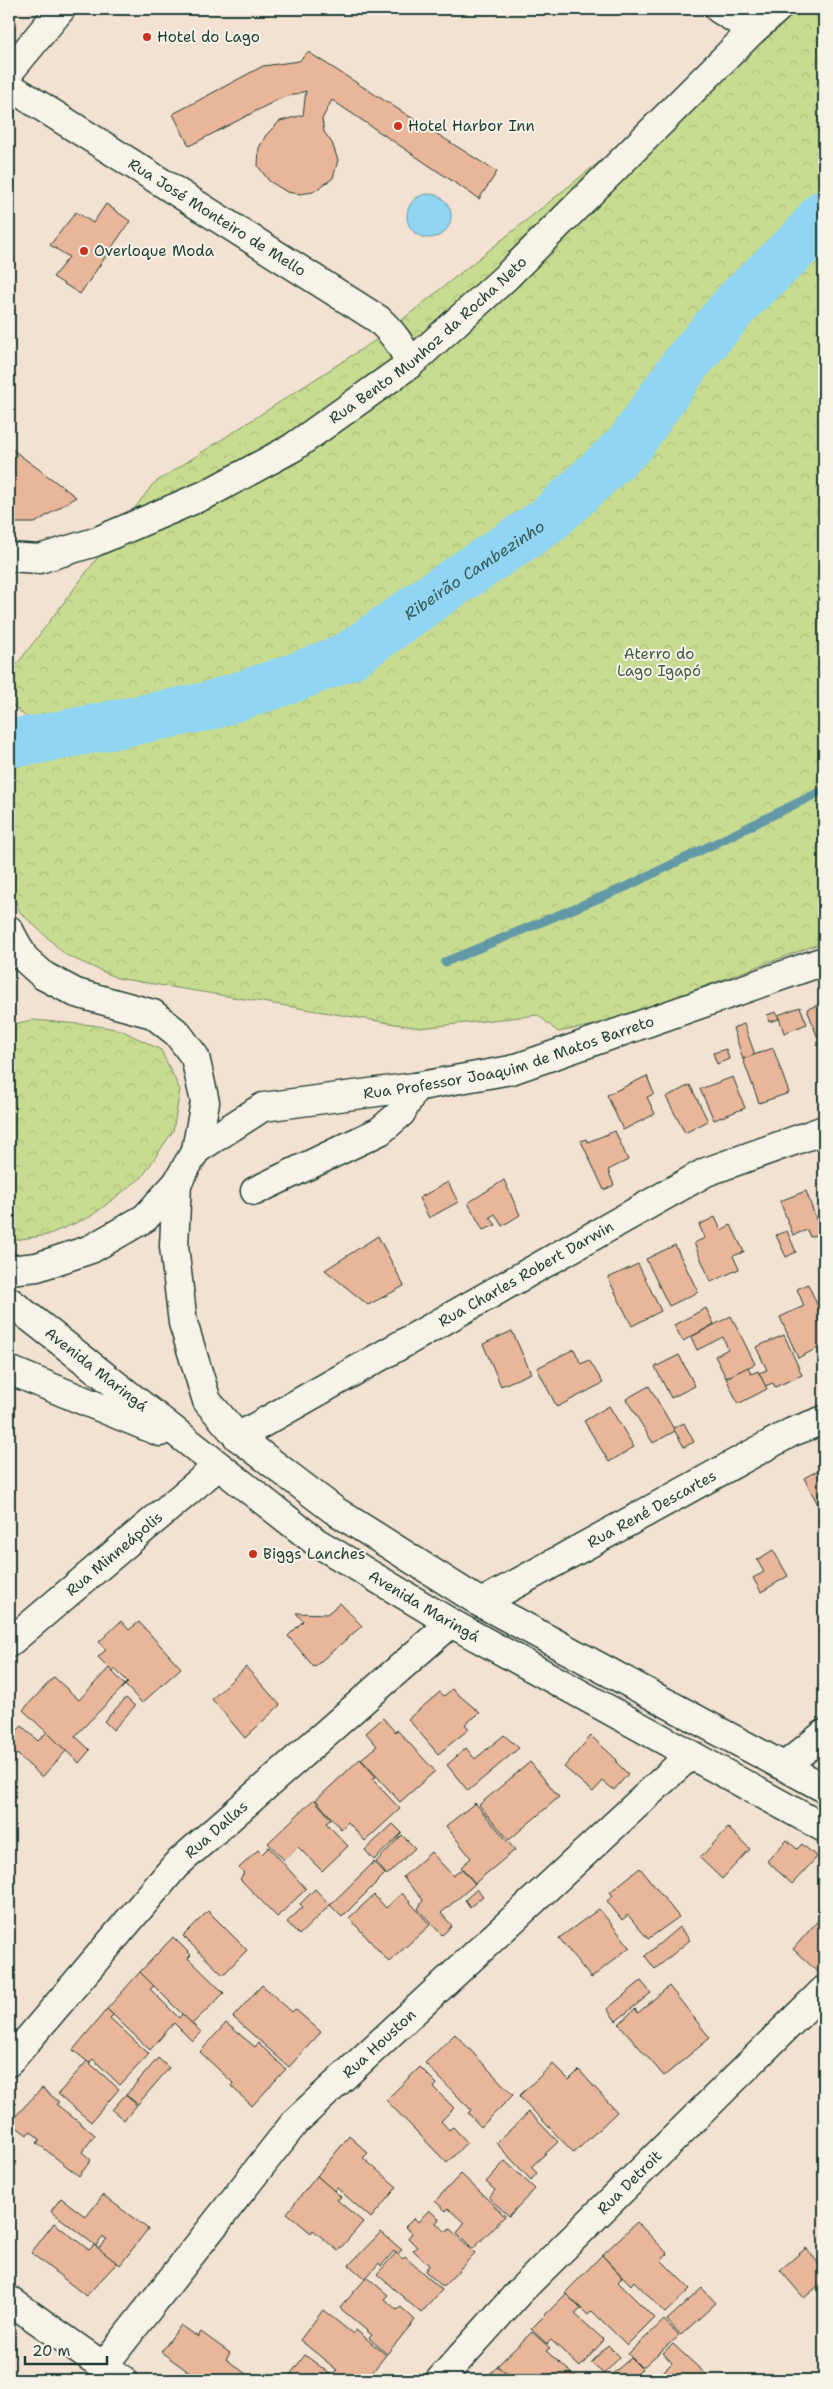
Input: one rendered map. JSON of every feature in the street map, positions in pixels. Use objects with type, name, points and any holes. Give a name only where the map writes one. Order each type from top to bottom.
[{"type":"street","points":[[9,72],[61,9]]},
{"type":"street","points":[[719,9],[753,30]]},
{"type":"street","name":"Rua Bento Munhoz da Rocha Neto","points":[[9,557],[40,559],[95,542],[207,494],[292,448],[410,364],[505,278],[753,30],[777,9]]},
{"type":"street","name":"Rua José Monteiro de Mello","points":[[9,86],[378,319],[392,332],[403,348],[410,364]]},
{"type":"street","points":[[9,930],[24,958],[44,976],[76,993],[153,1014],[177,1033],[195,1056],[205,1102],[196,1150],[177,1183],[145,1218],[91,1249],[38,1267],[9,1270]]},
{"type":"street","name":"Rua Professor Joaquim de Matos Barreto","points":[[196,1150],[263,1107],[415,1087],[511,1070],[824,961]]},
{"type":"street","points":[[255,1191],[380,1130],[401,1113],[415,1087]]},
{"type":"street","name":"Rua Charles Robert Darwin","points":[[238,1437],[706,1172],[824,1130]]},
{"type":"street","points":[[177,1183],[174,1246],[183,1322],[207,1401],[238,1437],[334,1510],[480,1603],[824,1788]]},
{"type":"street","name":"Avenida Maringá","points":[[9,1301],[316,1542],[451,1623],[824,1828]]},
{"type":"street","points":[[9,1370],[190,1444]]},
{"type":"street","name":"Rua René Descartes","points":[[480,1603],[792,1432],[824,1420]]},
{"type":"street","name":"Rua Minneápolis","points":[[9,1643],[218,1466]]},
{"type":"street","name":"Rua Dallas","points":[[9,2062],[176,1865],[451,1623]]},
{"type":"street","points":[[785,1766],[824,1734]]},
{"type":"street","name":"Rua Houston","points":[[114,2373],[296,2120],[690,1756]]},
{"type":"street","name":"Rua Detroit","points":[[440,2380],[520,2291],[824,1990]]},
{"type":"street","points":[[9,2300],[114,2373]]},
{"type":"green space","name":"Aterro do Lago Igapó","points":[[790,9],[824,9],[824,942],[605,1023],[558,1032],[538,1015],[420,1028],[117,978],[66,955],[20,912],[9,887],[9,769],[67,753],[9,702],[9,675],[153,484],[382,336]]},
{"type":"green space","points":[[32,1020],[92,1025],[121,1030],[161,1050],[180,1090],[173,1131],[142,1177],[90,1217],[47,1235],[9,1241],[9,1025]]},
{"type":"water","points":[[429,194],[441,198],[447,204],[451,216],[447,228],[441,234],[429,238],[417,234],[411,228],[407,216],[411,204],[417,198]]},
{"type":"building","name":"Hotel Harbor Inn","points":[[308,52],[497,172],[479,199],[332,100],[322,119],[324,132],[332,143],[338,160],[333,178],[313,192],[300,194],[287,192],[269,181],[258,166],[259,148],[266,135],[280,121],[303,115],[306,91],[279,99],[189,146],[173,114],[263,66],[299,61]]},
{"type":"building","name":"Overloque Moda","points":[[106,204],[130,221],[80,294],[53,277],[69,257],[50,245],[76,212],[93,223]]},
{"type":"building","points":[[9,447],[76,497],[35,523],[9,523]]},
{"type":"building","points":[[824,1003],[824,1034],[817,1036],[807,1009]]},
{"type":"building","points":[[800,1007],[807,1024],[784,1033],[778,1015]]},
{"type":"building","points":[[776,1012],[779,1019],[769,1022],[767,1015]]},
{"type":"building","points":[[744,1024],[755,1055],[743,1059],[733,1028]]},
{"type":"building","points":[[773,1048],[789,1093],[759,1103],[743,1059]]},
{"type":"building","points":[[726,1049],[729,1059],[717,1064],[713,1053]]},
{"type":"building","points":[[647,1076],[654,1094],[647,1097],[655,1114],[623,1130],[607,1095]]},
{"type":"building","points":[[733,1077],[745,1108],[714,1120],[700,1089]]},
{"type":"building","points":[[690,1085],[708,1121],[685,1133],[666,1097]]},
{"type":"building","points":[[615,1131],[628,1160],[608,1170],[614,1185],[604,1190],[581,1141],[586,1139],[588,1142]]},
{"type":"building","points":[[504,1180],[520,1215],[502,1226],[495,1214],[490,1217],[496,1225],[483,1230],[468,1203]]},
{"type":"building","points":[[448,1182],[458,1202],[429,1218],[419,1198]]},
{"type":"building","points":[[806,1191],[821,1233],[810,1237],[807,1230],[793,1235],[780,1201]]},
{"type":"building","points":[[715,1217],[721,1230],[731,1225],[744,1252],[733,1256],[739,1269],[711,1282],[694,1243],[705,1238],[699,1225]]},
{"type":"building","points":[[787,1231],[796,1252],[786,1257],[776,1235]]},
{"type":"building","points":[[378,1236],[404,1286],[368,1305],[325,1270]]},
{"type":"building","points":[[675,1245],[698,1292],[669,1306],[646,1259]]},
{"type":"building","points":[[638,1264],[661,1311],[632,1326],[608,1278]]},
{"type":"building","points":[[808,1284],[824,1320],[824,1345],[798,1358],[780,1317],[804,1306],[797,1289]]},
{"type":"building","points":[[706,1308],[714,1324],[683,1341],[674,1325]]},
{"type":"building","points":[[731,1316],[755,1364],[726,1378],[715,1356],[728,1349],[723,1337],[697,1350],[691,1337]]},
{"type":"building","points":[[512,1331],[531,1373],[501,1386],[483,1344]]},
{"type":"building","points":[[784,1335],[802,1375],[775,1387],[773,1383],[765,1386],[759,1373],[767,1370],[756,1347]]},
{"type":"building","points":[[574,1349],[581,1364],[589,1360],[603,1383],[557,1407],[537,1368]]},
{"type":"building","points":[[679,1355],[695,1386],[671,1398],[655,1367]]},
{"type":"building","points":[[748,1367],[751,1374],[758,1371],[767,1389],[738,1404],[726,1378]]},
{"type":"building","points":[[649,1386],[675,1431],[653,1443],[626,1399]]},
{"type":"building","points":[[609,1406],[634,1447],[609,1462],[584,1421]]},
{"type":"building","points":[[684,1423],[694,1442],[684,1447],[673,1428]]},
{"type":"building","points":[[824,1467],[824,1516],[804,1478]]},
{"type":"building","points":[[773,1550],[788,1576],[761,1592],[753,1578],[764,1572],[757,1560]]},
{"type":"building","points":[[340,1603],[362,1626],[314,1667],[288,1636],[303,1621],[296,1613],[327,1614]]},
{"type":"building","points":[[121,1621],[129,1630],[139,1622],[181,1668],[142,1703],[125,1685],[128,1682],[115,1669],[113,1672],[98,1657],[106,1650],[99,1642]]},
{"type":"building","points":[[246,1667],[280,1705],[245,1738],[212,1699]]},
{"type":"building","points":[[109,1668],[125,1685],[75,1736],[90,1750],[79,1763],[23,1710],[54,1677],[79,1700]]},
{"type":"building","points":[[452,1689],[480,1713],[465,1724],[469,1729],[438,1754],[408,1719],[440,1692],[444,1696]]},
{"type":"building","points":[[126,1698],[135,1706],[113,1730],[104,1721]]},
{"type":"building","points":[[383,1718],[395,1732],[397,1730],[435,1771],[400,1802],[361,1759],[377,1746],[366,1733]]},
{"type":"building","points":[[22,1726],[38,1741],[47,1732],[66,1751],[42,1777],[17,1754],[11,1761],[9,1759],[9,1734],[11,1736]]},
{"type":"building","points":[[504,1735],[519,1748],[468,1791],[447,1765],[466,1748],[475,1759]]},
{"type":"building","points":[[591,1736],[617,1760],[616,1762],[628,1774],[614,1790],[603,1781],[593,1792],[564,1767]]},
{"type":"building","points":[[360,1759],[376,1777],[372,1779],[400,1809],[365,1841],[348,1822],[341,1829],[316,1800]]},
{"type":"building","points":[[530,1762],[559,1797],[509,1840],[479,1805]]},
{"type":"building","points":[[314,1799],[331,1819],[326,1823],[348,1846],[322,1871],[298,1847],[284,1860],[268,1843]]},
{"type":"building","points":[[475,1803],[515,1850],[475,1883],[461,1867],[471,1858],[446,1826]]},
{"type":"building","points":[[393,1824],[402,1833],[374,1860],[365,1850]]},
{"type":"building","points":[[728,1828],[750,1849],[722,1879],[700,1858]]},
{"type":"building","points":[[402,1835],[415,1848],[387,1875],[376,1862]]},
{"type":"building","points":[[787,1840],[797,1849],[802,1844],[817,1857],[792,1884],[767,1861]]},
{"type":"building","points":[[269,1847],[306,1889],[277,1917],[240,1879],[244,1873],[239,1868],[258,1850],[262,1854]]},
{"type":"building","points":[[431,1852],[453,1876],[462,1869],[475,1884],[441,1913],[452,1926],[442,1935],[418,1909],[423,1900],[403,1877]]},
{"type":"building","points":[[374,1862],[385,1874],[342,1917],[330,1905]]},
{"type":"building","points":[[640,1868],[679,1917],[648,1939],[628,1915],[622,1920],[607,1901],[613,1896],[610,1892]]},
{"type":"building","points":[[315,1889],[330,1905],[299,1935],[287,1922],[303,1907],[300,1904]]},
{"type":"building","points":[[477,1889],[483,1896],[470,1907],[465,1900]]},
{"type":"building","points":[[402,1893],[430,1925],[389,1962],[349,1918],[374,1895],[386,1908]]},
{"type":"building","points":[[599,1909],[630,1947],[591,1978],[559,1938]]},
{"type":"building","points":[[208,1911],[247,1950],[223,1975],[183,1936]]},
{"type":"building","points":[[822,1916],[824,1918],[824,1967],[819,1973],[793,1949]]},
{"type":"building","points":[[679,1927],[690,1940],[655,1969],[645,1956]]},
{"type":"building","points":[[173,1937],[191,1955],[188,1958],[224,1993],[192,2024],[140,1972]]},
{"type":"building","points":[[140,1972],[154,1986],[150,1989],[179,2018],[182,2014],[201,2032],[192,2041],[174,2023],[150,2050],[107,2009]]},
{"type":"building","points":[[641,1981],[651,1993],[616,2021],[607,2009]]},
{"type":"building","points":[[262,1985],[292,2012],[295,2009],[321,2032],[289,2067],[233,2017]]},
{"type":"building","points":[[669,1986],[710,2038],[664,2076],[619,2024],[635,2009],[638,2013]]},
{"type":"building","points":[[107,2009],[113,2015],[110,2018],[149,2054],[120,2085],[93,2059],[89,2063],[73,2050]]},
{"type":"building","points":[[226,2023],[255,2047],[258,2043],[286,2069],[252,2106],[231,2086],[233,2083],[200,2052]]},
{"type":"building","points":[[455,2034],[513,2095],[481,2127],[468,2113],[471,2110],[425,2063]]},
{"type":"building","points":[[158,2058],[169,2068],[138,2104],[126,2095]]},
{"type":"building","points":[[87,2061],[119,2089],[91,2122],[58,2094]]},
{"type":"building","points":[[553,2064],[569,2080],[579,2070],[617,2112],[574,2153],[519,2096]]},
{"type":"building","points":[[420,2067],[437,2084],[434,2088],[454,2108],[441,2121],[449,2130],[453,2127],[467,2142],[447,2163],[386,2100]]},
{"type":"building","points":[[42,2088],[59,2102],[56,2104],[95,2135],[82,2152],[91,2160],[79,2176],[37,2143],[40,2139],[30,2131],[27,2135],[10,2122]]},
{"type":"building","points":[[125,2095],[137,2105],[124,2120],[112,2110]]},
{"type":"building","points":[[529,2112],[558,2142],[531,2167],[537,2173],[531,2180],[496,2143]]},
{"type":"building","points":[[349,2136],[368,2153],[363,2158],[397,2187],[371,2218],[337,2188],[334,2191],[317,2176]]},
{"type":"building","points":[[505,2161],[535,2189],[509,2216],[489,2198],[495,2190],[486,2182]]},
{"type":"building","points":[[461,2174],[505,2216],[473,2249],[457,2233],[464,2223],[448,2208],[446,2211],[435,2201]]},
{"type":"building","points":[[317,2176],[341,2197],[337,2200],[363,2222],[338,2251],[313,2230],[311,2233],[287,2213]]},
{"type":"building","points":[[103,2195],[148,2229],[120,2265],[98,2249],[107,2239],[103,2237],[96,2246],[51,2211],[61,2198],[86,2217]]},
{"type":"building","points":[[429,2210],[439,2219],[436,2223],[446,2232],[450,2229],[475,2253],[443,2287],[425,2271],[429,2265],[413,2250],[417,2247],[408,2238],[412,2233],[405,2227],[414,2218],[418,2222]]},
{"type":"building","points":[[637,2222],[668,2254],[661,2260],[690,2289],[665,2313],[634,2281],[631,2285],[602,2255]]},
{"type":"building","points":[[54,2223],[89,2250],[94,2245],[117,2263],[86,2296],[31,2253]]},
{"type":"building","points":[[381,2232],[402,2250],[397,2254],[394,2251],[381,2266],[379,2263],[365,2279],[349,2265]]},
{"type":"building","points":[[806,2248],[824,2270],[824,2281],[804,2298],[780,2270]]},
{"type":"building","points":[[396,2253],[403,2259],[405,2257],[442,2290],[421,2313],[377,2274]]},
{"type":"building","points":[[602,2255],[622,2277],[618,2282],[654,2318],[627,2345],[592,2311],[588,2315],[565,2293]]},
{"type":"building","points":[[367,2277],[388,2295],[384,2299],[397,2310],[401,2307],[415,2320],[387,2354],[369,2338],[372,2335],[340,2308]]},
{"type":"building","points":[[702,2288],[716,2303],[681,2335],[667,2320]]},
{"type":"building","points":[[566,2294],[581,2309],[575,2314],[604,2340],[580,2367],[551,2340],[547,2344],[531,2329]]},
{"type":"building","points":[[323,2310],[353,2334],[356,2330],[386,2355],[366,2380],[344,2380],[335,2373],[337,2370],[300,2340]]},
{"type":"building","points":[[664,2320],[679,2335],[642,2368],[628,2354]]},
{"type":"building","points":[[181,2325],[198,2337],[201,2332],[230,2353],[226,2359],[254,2380],[200,2380],[161,2352]]},
{"type":"building","points":[[532,2332],[550,2348],[546,2351],[578,2380],[514,2380],[497,2366]]},
{"type":"building","points":[[673,2344],[712,2380],[655,2380],[672,2363],[663,2353]]},
{"type":"building","points":[[608,2345],[620,2357],[604,2374],[591,2363]]},
{"type":"building","points":[[305,2355],[338,2380],[286,2380]]},
{"type":"building","points":[[631,2358],[642,2369],[631,2380],[605,2380]]},
{"type":"building","points":[[497,2366],[514,2380],[485,2380]]},
{"type":"waterway","name":"Ribeirão Cambezinho","points":[[9,743],[36,740],[209,706],[291,679],[349,656],[438,593],[547,521],[630,444],[684,366],[738,302],[804,239],[824,214]]},
{"type":"waterway","points":[[445,962],[628,886],[824,790]]},
{"type":"place","name":"Hotel do Lago","points":[[147,37]]},
{"type":"place","name":"Hotel Harbor Inn","points":[[398,126]]},
{"type":"place","name":"Overloque Moda","points":[[84,251]]},
{"type":"place","name":"Biggs Lanches","points":[[253,1554]]}]
